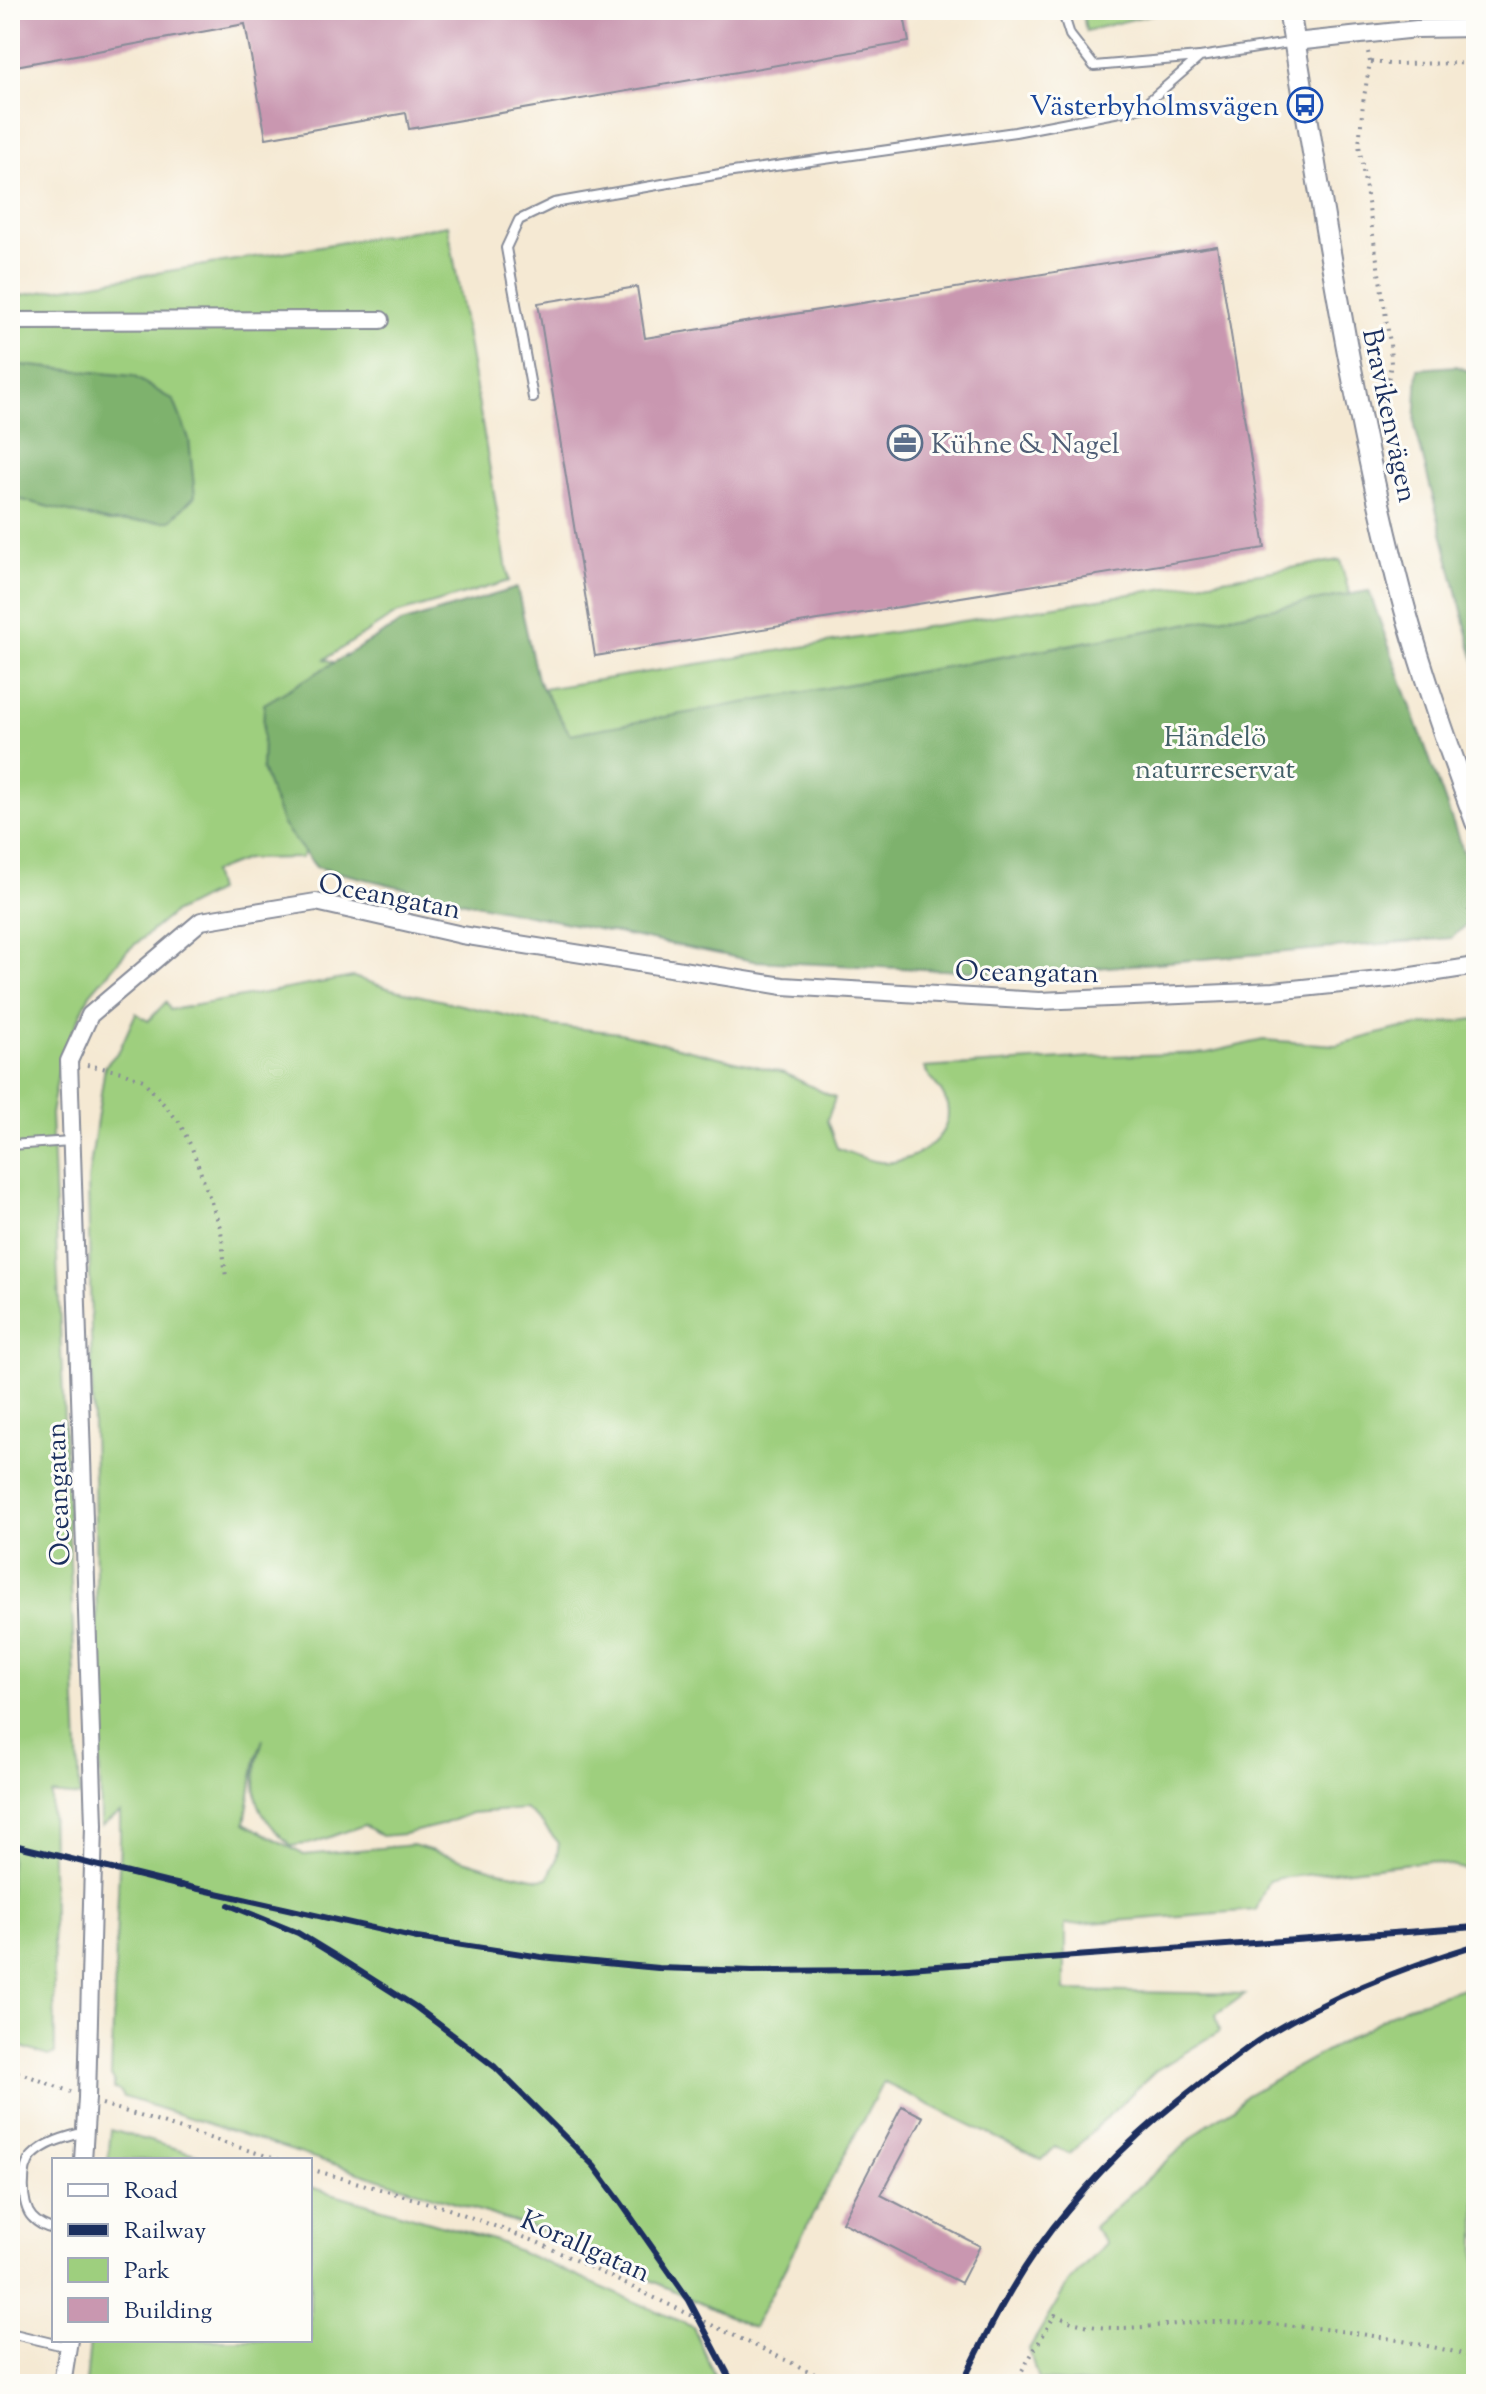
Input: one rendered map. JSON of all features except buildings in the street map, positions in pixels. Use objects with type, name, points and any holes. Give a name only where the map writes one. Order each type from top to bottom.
[{"type":"street","name":"Bravikenvägen","points":[[1289,10],[1347,351],[1393,564],[1431,691],[1476,822]]},
{"type":"street","points":[[1295,42],[1417,29],[1476,28]]},
{"type":"street","points":[[10,321],[381,320]]},
{"type":"street","name":"Oceangatan","points":[[83,2158],[94,1825],[69,1061],[90,1015],[201,921],[316,902],[462,935],[783,986],[1024,1001],[1274,991],[1399,978],[1474,966]]},
{"type":"street","points":[[62,2384],[69,2344]]},
{"type":"lane","points":[[1062,10],[1070,35],[1094,66],[1200,57],[1295,42]]},
{"type":"lane","points":[[533,398],[506,248],[519,220],[554,203],[710,176],[1015,132],[1141,108],[1200,57]]},
{"type":"lane","points":[[10,1145],[71,1141]]},
{"type":"lane","points":[[52,2229],[30,2216],[22,2187],[29,2158],[47,2144],[85,2132]]},
{"type":"lane","points":[[10,2333],[52,2341]]},
{"type":"path","points":[[1365,36],[1370,62],[1359,145],[1390,343],[1391,364],[1383,421]]},
{"type":"path","points":[[1370,62],[1476,63]]},
{"type":"path","points":[[1474,966],[1470,905],[1476,886]]},
{"type":"path","points":[[69,1061],[122,1072],[143,1080],[179,1122],[192,1148],[221,1230],[226,1278]]},
{"type":"path","points":[[10,2069],[140,2117],[273,2158]]},
{"type":"path","name":"Korallgatan","points":[[312,2170],[446,2208],[537,2242],[836,2384]]},
{"type":"path","points":[[1014,2384],[1055,2315],[1069,2322],[1094,2327],[1216,2322],[1345,2331],[1476,2357]]},
{"type":"green space","points":[[1082,10],[1169,10],[1086,31]]},
{"type":"green space","name":"Händelö naturreservat","points":[[448,225],[509,581],[396,614],[325,659],[444,705],[1340,560],[1436,913],[322,827],[301,858],[246,859],[212,872],[217,891],[173,913],[127,951],[90,994],[61,1058],[51,1114],[80,1797],[51,1794],[55,2054],[48,2056],[10,2043],[10,297]]},
{"type":"green space","points":[[10,364],[133,376],[174,401],[189,439],[195,496],[170,521],[109,522],[10,497]]},
{"type":"green space","points":[[1456,366],[1476,374],[1476,666],[1415,427],[1418,369]]},
{"type":"green space","points":[[517,588],[537,679],[570,734],[1369,591],[1476,887],[1476,917],[1451,938],[1026,974],[753,961],[446,898],[316,867],[283,825],[262,769],[264,704],[401,623]]},
{"type":"green space","points":[[353,977],[391,989],[553,1026],[620,1033],[784,1073],[835,1098],[827,1121],[837,1148],[880,1162],[904,1160],[916,1155],[937,1139],[944,1129],[948,1117],[947,1105],[924,1068],[1207,1053],[1263,1040],[1336,1045],[1397,1029],[1476,1019],[1476,1872],[1429,1861],[1280,1878],[1268,1881],[1256,1910],[1065,1925],[1065,1991],[1245,1994],[1216,2015],[1220,2031],[1155,2071],[1069,2154],[1055,2147],[1042,2160],[883,2082],[753,2328],[552,2234],[124,2097],[114,2089],[111,2076],[120,1813],[101,1826],[88,1181],[105,1066],[119,1051],[136,1013],[148,1021],[166,1002],[170,1010]],"holes":[[[263,1739],[255,1777],[257,1800],[267,1819],[291,1846],[313,1843],[364,1825],[382,1836],[404,1834],[441,1825],[471,1813],[525,1809],[559,1843],[556,1861],[548,1878],[539,1879],[500,1871],[413,1845],[304,1855],[245,1823],[256,1759]]]},
{"type":"green space","points":[[1476,1984],[1476,2384],[1090,2384],[1038,2380],[1029,2349],[1069,2282],[1106,2243],[1094,2227],[1208,2124],[1234,2108],[1245,2096],[1404,2007]]},
{"type":"green space","points":[[111,2130],[209,2158],[108,2158]]},
{"type":"green space","points":[[312,2188],[496,2241],[693,2327],[718,2384],[86,2384],[90,2342],[312,2342]]},
{"type":"railway","points":[[10,1844],[181,1886]]},
{"type":"railway","points":[[172,1883],[417,1938],[541,1957],[658,1968],[881,1970],[1476,1927]]},
{"type":"railway","points":[[229,1905],[298,1933],[416,2007],[495,2067],[594,2166],[689,2300],[733,2384]]},
{"type":"railway","points":[[962,2384],[1037,2249],[1104,2168],[1162,2114],[1253,2044],[1319,2006],[1370,1983],[1476,1945]]},
{"type":"place","name":"Västerbyholmsvägen","points":[[1305,105]]},
{"type":"place","name":"Kühne & Nagel","points":[[905,443]]}]
